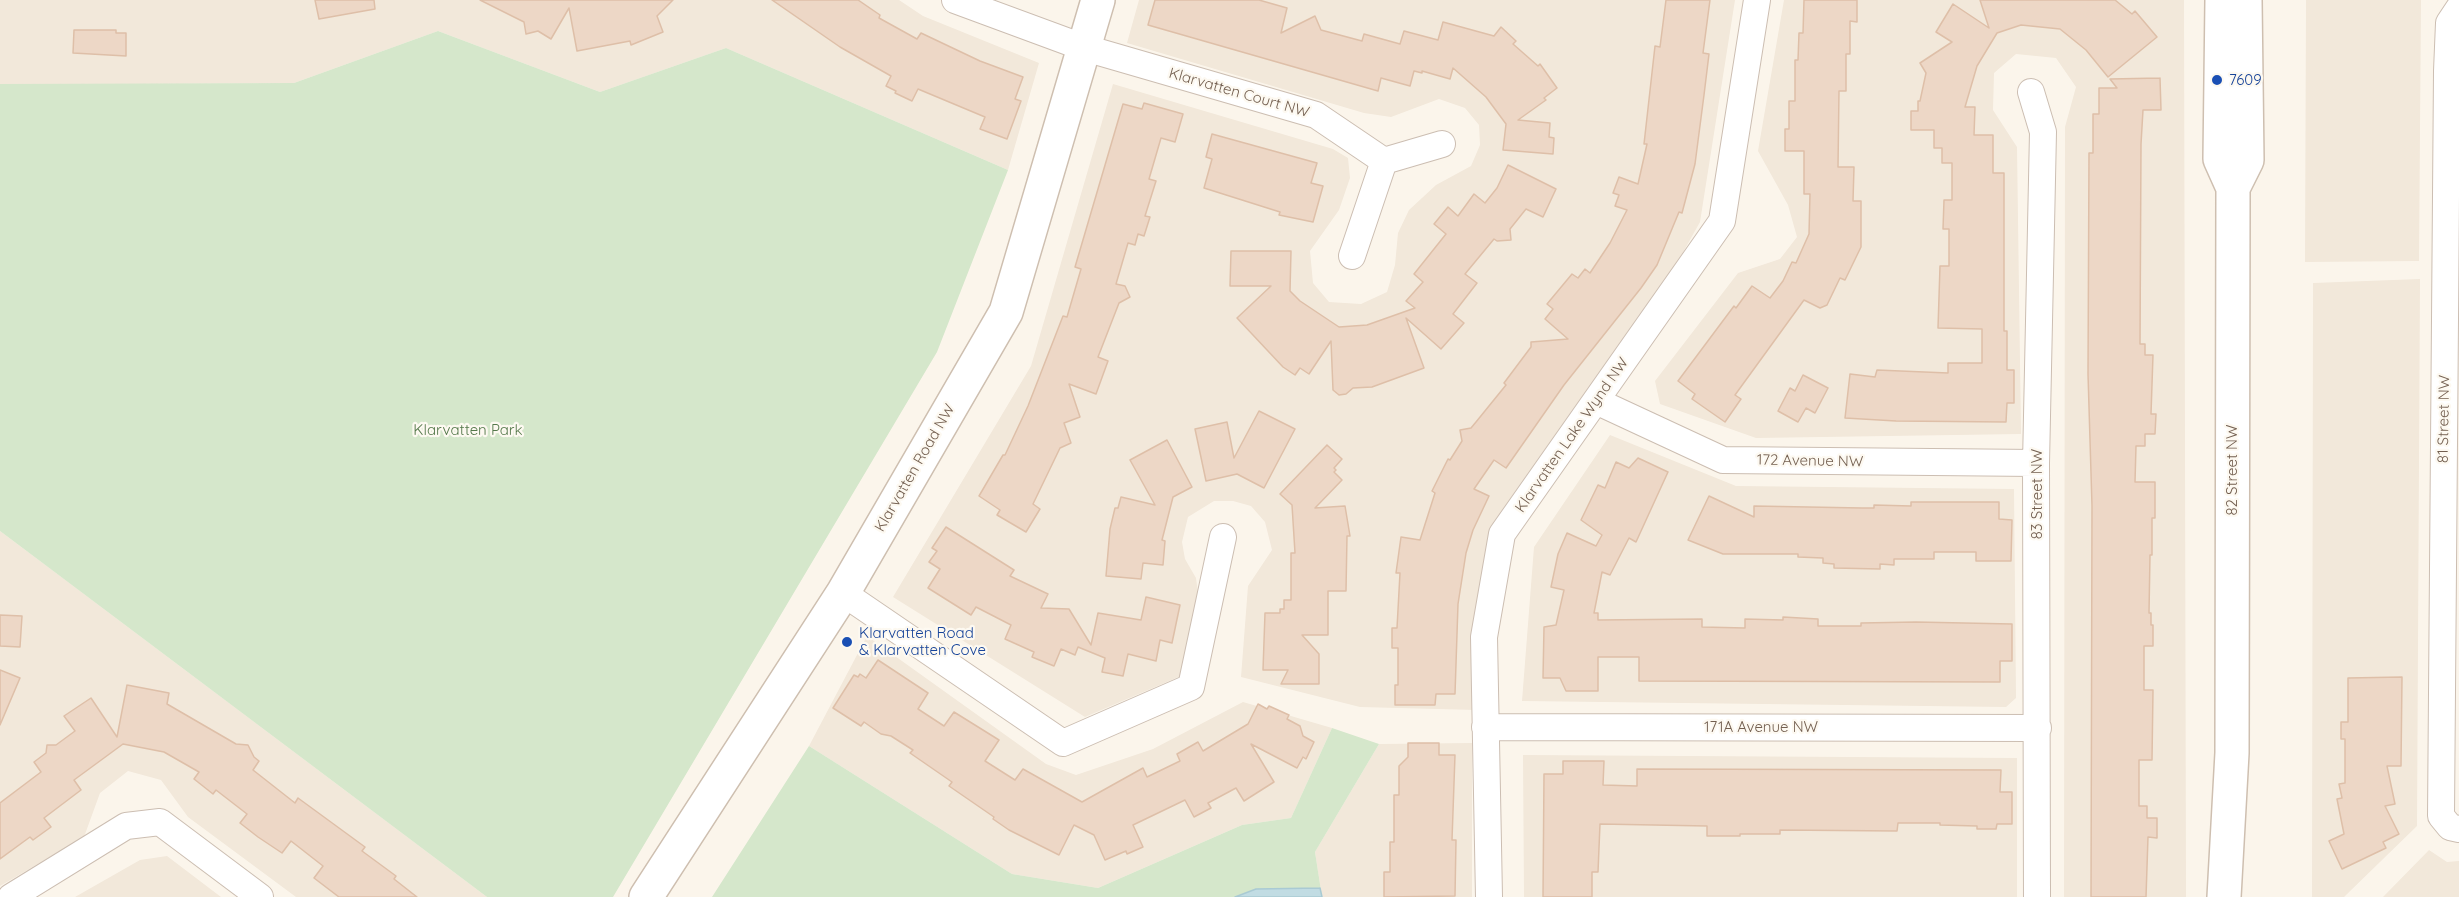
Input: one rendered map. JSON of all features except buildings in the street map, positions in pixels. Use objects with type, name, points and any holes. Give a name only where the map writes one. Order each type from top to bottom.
[{"type":"main road","name":"Klarvatten Road NW","points":[[646,897],[843,594],[1006,312],[1098,0]]},
{"type":"main road","name":"82 Street NW","points":[[2222,0],[2220,159],[2233,188],[2232,753],[2224,897]]},
{"type":"main road","name":"82 Street NW","points":[[2233,188],[2247,160],[2245,0]]},
{"type":"main road","name":"82 Street NW","points":[[2232,753],[2247,897]]},
{"type":"street","name":"Klarvatten Court NW","points":[[955,0],[1085,48],[1316,116],[1384,160]]},
{"type":"street","name":"Klarvatten Lake Wynd NW","points":[[1489,897],[1484,637],[1502,534],[1722,221],[1757,0]]},
{"type":"street","name":"81 Street NW","points":[[2454,828],[2440,816],[2453,287],[2447,71],[2449,23],[2458,9]]},
{"type":"street","name":"83 Street NW","points":[[2031,92],[2043,132],[2036,463],[2037,897]]},
{"type":"street","points":[[1352,256],[1384,160],[1442,144]]},
{"type":"street","name":"172 Avenue NW","points":[[1596,401],[1723,460],[2036,463]]},
{"type":"street","points":[[843,594],[1063,743],[1191,687],[1223,537]]},
{"type":"street","name":"171A Avenue NW","points":[[1485,727],[2038,728]]},
{"type":"street","points":[[11,897],[126,826],[160,822],[260,897]]},
{"type":"shaded area","points":[[0,0],[899,0],[923,16],[1039,63],[1008,170],[726,48],[600,92],[438,31],[294,83],[0,85]]},
{"type":"shaded area","points":[[1139,0],[1735,0],[1700,222],[1663,288],[1489,544],[1476,710],[1360,707],[1241,677],[1248,586],[1272,550],[1265,522],[1251,506],[1233,501],[1214,501],[1188,517],[1182,542],[1185,559],[1196,578],[1199,601],[1183,675],[1085,717],[893,597],[1031,366],[1113,84],[1333,149],[1348,158],[1350,178],[1339,210],[1310,251],[1313,283],[1329,302],[1361,304],[1387,292],[1395,265],[1398,233],[1409,210],[1436,185],[1471,166],[1480,145],[1479,125],[1465,108],[1439,99],[1391,117],[1364,113],[1127,43]]},
{"type":"shaded area","points":[[1784,0],[2184,0],[2186,897],[2064,897],[2065,127],[2076,87],[2056,58],[2016,54],[1994,73],[1993,110],[2017,147],[2021,434],[1756,438],[1660,404],[1655,381],[1738,273],[1780,259],[1797,237],[1788,205],[1758,151]]},
{"type":"shaded area","points":[[2306,0],[2421,0],[2419,261],[2305,262]]},
{"type":"shaded area","points":[[2420,279],[2417,826],[2344,897],[2312,897],[2313,283]]},
{"type":"shaded area","points":[[1610,435],[1736,486],[2014,489],[2016,698],[2006,707],[1522,701],[1534,547]]},
{"type":"shaded area","points":[[0,531],[487,897],[296,897],[188,817],[161,780],[128,771],[100,793],[84,837],[0,886]]},
{"type":"shaded area","points":[[867,636],[1046,764],[1076,775],[1153,749],[1243,702],[1332,728],[1291,818],[1242,825],[1098,888],[1012,874],[809,746]]},
{"type":"shaded area","points":[[1472,743],[1472,897],[1322,897],[1315,852],[1379,744]]},
{"type":"shaded area","points":[[1523,755],[2017,758],[2017,897],[1524,897]]},
{"type":"shaded area","points":[[2429,850],[2447,862],[2459,861],[2459,897],[2383,897]]},
{"type":"shaded area","points":[[167,856],[221,897],[75,897],[140,860]]},
{"type":"green space","name":"Klarvatten Park","points":[[438,31],[600,92],[726,48],[1008,170],[937,352],[613,897],[487,897],[0,531],[0,84],[294,83]]},
{"type":"green space","points":[[1332,728],[1379,744],[1315,852],[1322,897],[712,897],[809,746],[1012,874],[1098,888],[1242,825],[1291,818]]},
{"type":"water","points":[[1320,888],[1322,897],[1235,897],[1256,889]]},
{"type":"place","name":"7609","points":[[2217,80]]},
{"type":"place","name":"Klarvatten Road & Klarvatten Cove","points":[[847,642]]}]
